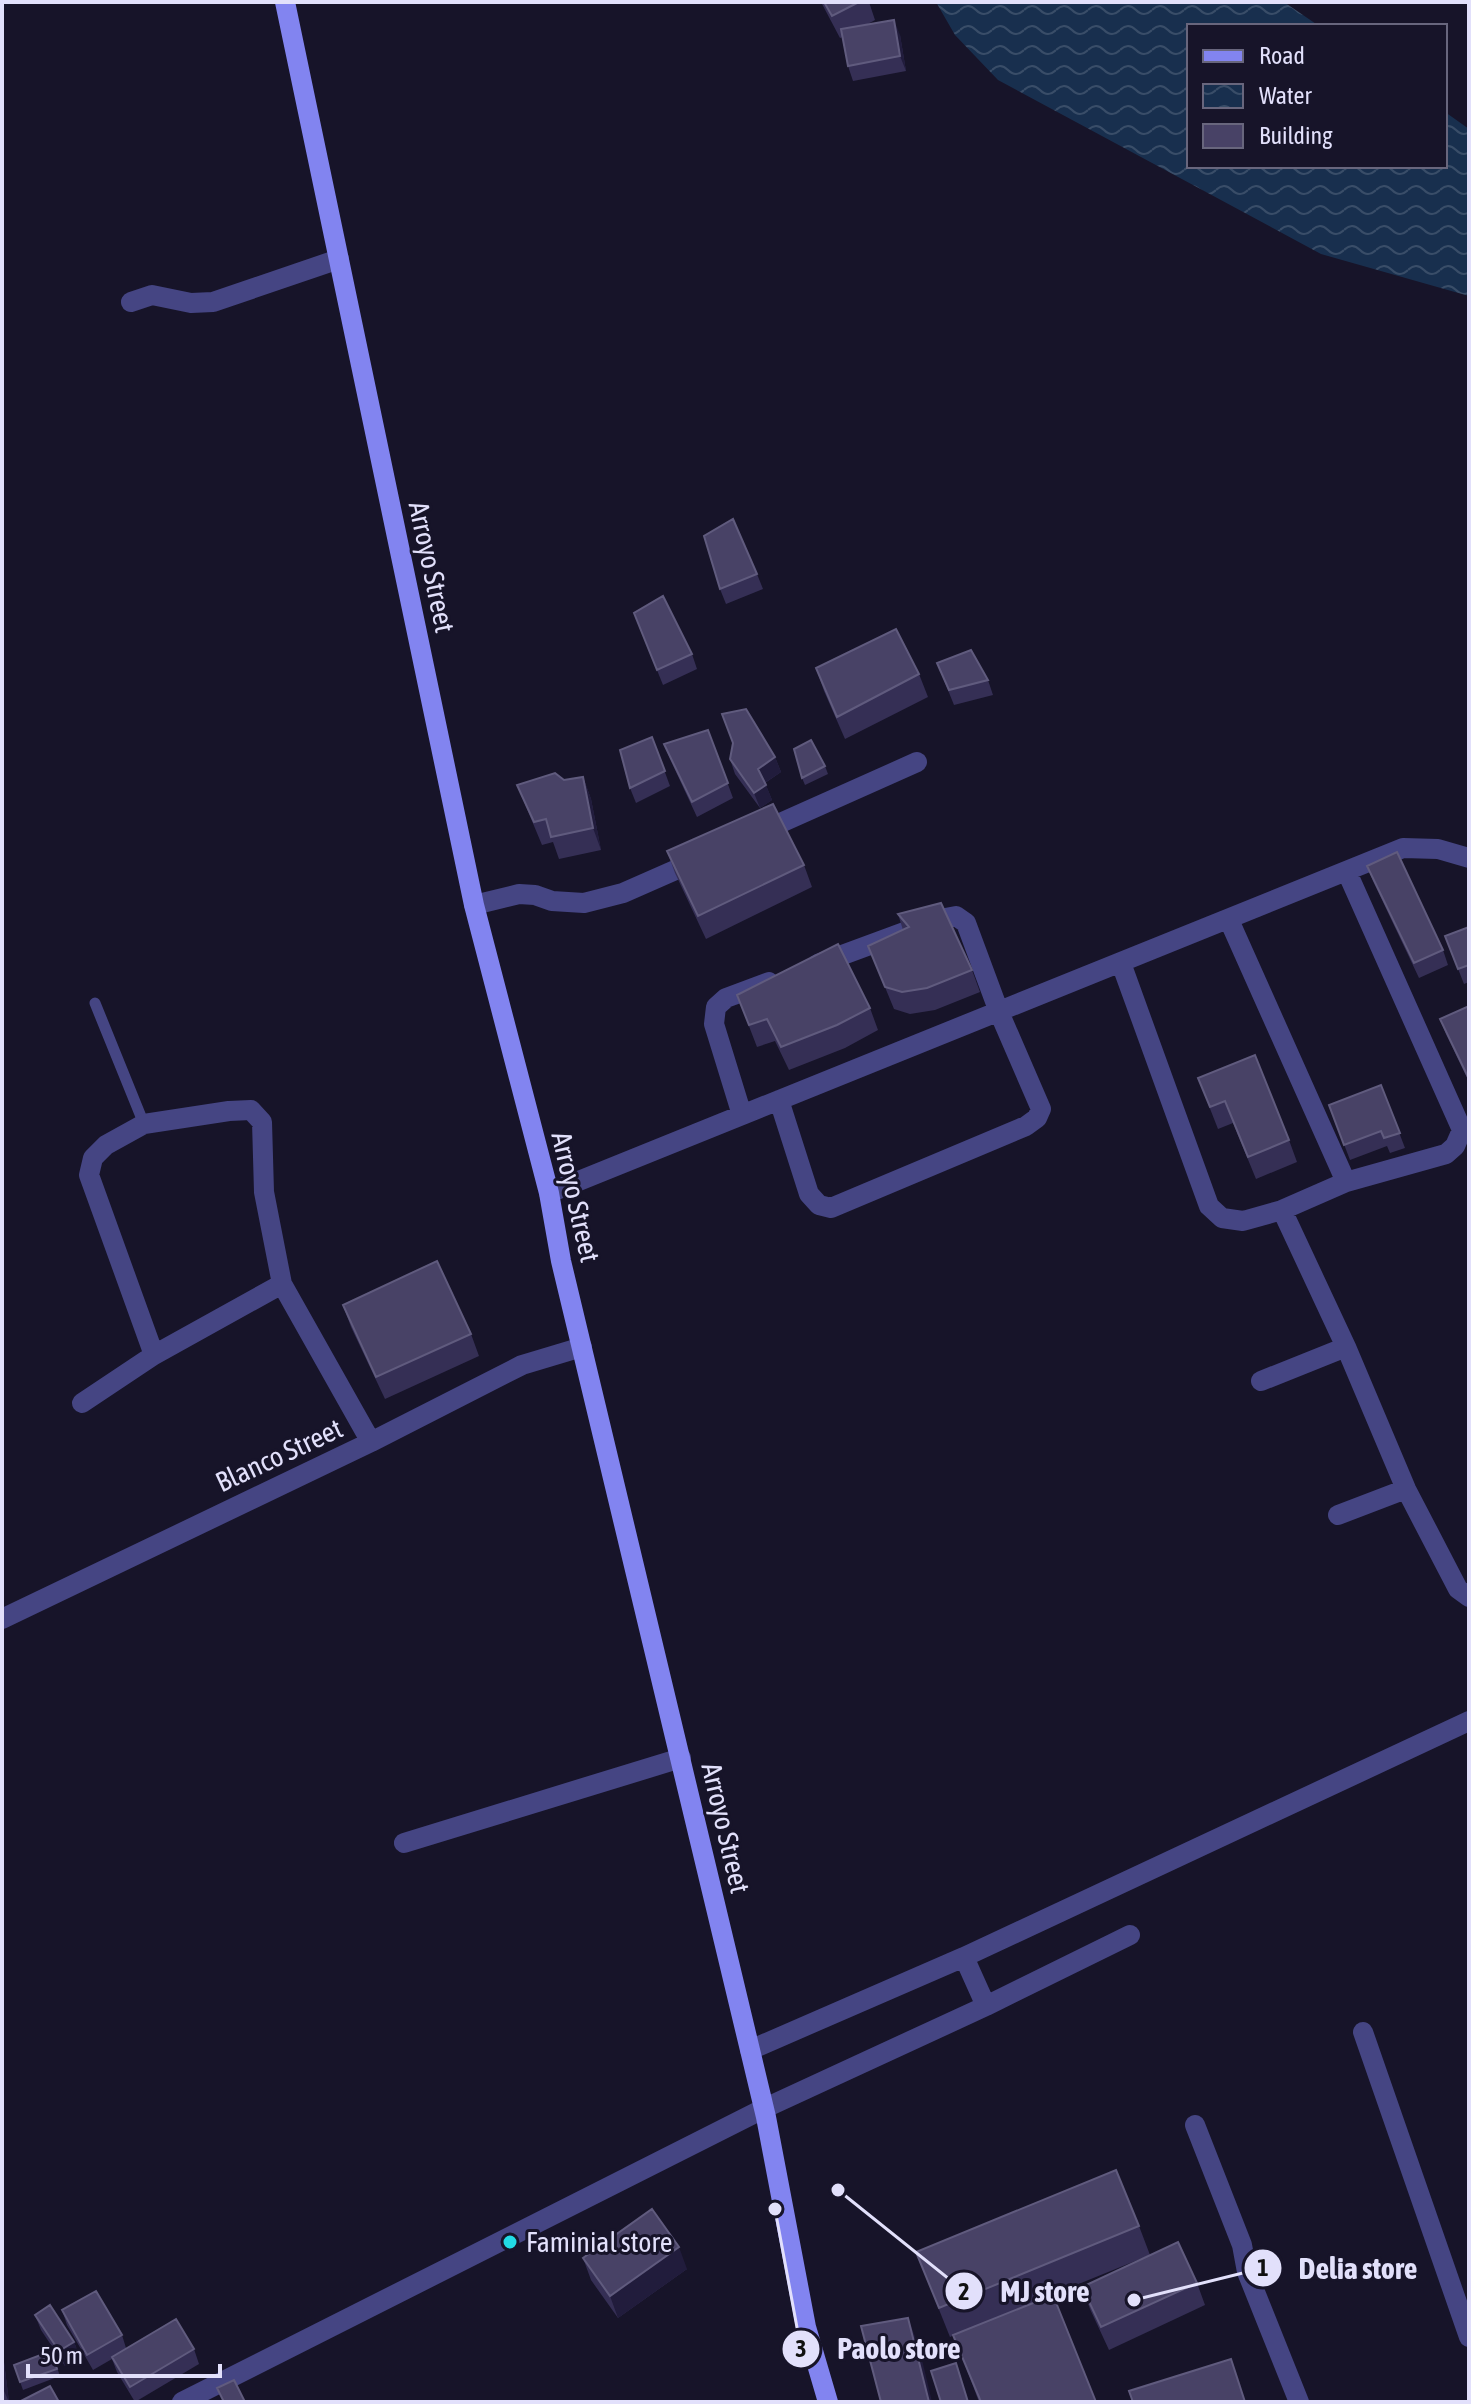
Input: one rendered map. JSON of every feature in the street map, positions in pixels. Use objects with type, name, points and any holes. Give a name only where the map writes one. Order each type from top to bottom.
[{"type":"street","name":"Arroyo Street","points":[[285,2],[474,905],[549,1193],[561,1261],[750,2050],[806,2327],[828,2402]]},
{"type":"street","points":[[131,302],[152,295],[191,303],[213,302],[339,259]]},
{"type":"street","points":[[749,837],[917,762]]},
{"type":"street","points":[[549,1193],[1403,848],[1438,849],[1469,858]]},
{"type":"street","points":[[474,905],[519,894],[552,901],[584,903],[623,893],[721,850]]},
{"type":"street","points":[[1121,963],[1209,1206],[1222,1218],[1243,1221],[1282,1210],[1346,1182],[1446,1154],[1455,1146],[1462,1130],[1347,872]]},
{"type":"street","points":[[742,1115],[714,1024],[716,1007],[726,998],[940,919],[956,916],[966,923],[999,1012],[1041,1109],[1037,1118],[1026,1126],[831,1208],[819,1205],[809,1194],[779,1100]]},
{"type":"street","points":[[1229,920],[1346,1182]]},
{"type":"street","points":[[154,1355],[89,1175],[93,1158],[106,1145],[144,1124],[251,1110],[262,1122],[264,1192],[282,1284],[371,1442]]},
{"type":"street","points":[[1282,1210],[1346,1347],[1406,1489],[1458,1589],[1469,1597]]},
{"type":"street","points":[[82,1403],[154,1355],[282,1284]]},
{"type":"street","name":"Blanco Street","points":[[2,1619],[371,1442],[522,1365],[582,1347]]},
{"type":"street","points":[[1261,1381],[1346,1347]]},
{"type":"street","points":[[1338,1515],[1406,1489]]},
{"type":"street","points":[[750,2050],[964,1957],[1469,1721]]},
{"type":"street","points":[[404,1843],[681,1758]]},
{"type":"street","points":[[182,2402],[763,2109],[986,2006],[1130,1935]]},
{"type":"street","points":[[964,1957],[986,2006]]},
{"type":"street","points":[[1363,2032],[1469,2337]]},
{"type":"street","points":[[1195,2125],[1242,2245],[1247,2272],[1299,2402]]},
{"type":"lane","points":[[95,1003],[144,1124]]},
{"type":"water","points":[[936,2],[1284,2],[1316,24],[1187,24],[1187,168],[1447,168],[1447,113],[1469,129],[1469,296],[1321,254],[998,80],[955,35]]},
{"type":"building","points":[[824,2],[859,2],[832,16]]},
{"type":"building","points":[[894,20],[900,56],[848,66],[841,29]]},
{"type":"building","points":[[733,519],[757,574],[720,589],[704,536]]},
{"type":"building","points":[[663,596],[692,654],[657,670],[634,613]]},
{"type":"building","points":[[896,629],[919,674],[837,717],[816,668]]},
{"type":"building","points":[[971,650],[988,680],[949,690],[937,663]]},
{"type":"building","points":[[746,709],[775,757],[758,769],[766,785],[754,793],[730,759],[733,743],[722,714]]},
{"type":"building","points":[[708,730],[728,783],[692,802],[664,744]]},
{"type":"building","points":[[652,737],[665,771],[630,788],[620,750]]},
{"type":"building","points":[[811,740],[825,766],[802,778],[794,749]]},
{"type":"building","points":[[555,773],[564,780],[583,777],[593,828],[551,837],[546,819],[534,822],[517,785]]},
{"type":"building","points":[[773,804],[804,865],[698,916],[667,851]]},
{"type":"building","points":[[1397,852],[1443,950],[1414,963],[1367,866]]},
{"type":"building","points":[[941,903],[972,970],[927,988],[902,992],[885,987],[868,946],[909,927],[898,914]]},
{"type":"building","points":[[1469,927],[1469,965],[1458,969],[1445,936]]},
{"type":"building","points":[[838,944],[870,1008],[781,1047],[767,1019],[749,1025],[737,995]]},
{"type":"building","points":[[1469,1006],[1469,1079],[1440,1019]]},
{"type":"building","points":[[1255,1055],[1289,1140],[1248,1157],[1225,1101],[1210,1107],[1198,1078]]},
{"type":"building","points":[[1381,1085],[1400,1133],[1384,1138],[1381,1131],[1344,1145],[1329,1105]]},
{"type":"building","points":[[437,1261],[471,1334],[376,1377],[343,1305]]},
{"type":"building","points":[[1116,2170],[1139,2226],[939,2308],[916,2252]]},
{"type":"building","points":[[652,2209],[679,2247],[610,2296],[583,2258]]},
{"type":"building","points":[[1178,2242],[1197,2283],[1101,2327],[1082,2287]]},
{"type":"building","points":[[96,2291],[122,2335],[87,2355],[62,2310]]},
{"type":"building","points":[[1053,2295],[1096,2402],[981,2402],[953,2335]]},
{"type":"building","points":[[50,2305],[74,2342],[59,2351],[35,2315]]},
{"type":"building","points":[[908,2318],[929,2402],[881,2402],[861,2326]]},
{"type":"building","points":[[176,2319],[194,2349],[130,2387],[112,2357]]},
{"type":"building","points":[[51,2351],[57,2369],[20,2382],[14,2365]]},
{"type":"building","points":[[1231,2359],[1245,2402],[1133,2402],[1129,2391]]},
{"type":"building","points":[[956,2363],[968,2402],[941,2402],[931,2371]]},
{"type":"building","points":[[234,2380],[245,2402],[224,2402],[217,2388]]},
{"type":"building","points":[[50,2386],[59,2402],[19,2402]]},
{"type":"place","name":"MJ store","points":[[838,2190]]},
{"type":"place","name":"Paolo store","points":[[775,2209]]},
{"type":"place","name":"Faminial store","points":[[510,2242]]},
{"type":"place","name":"Delia store","points":[[1134,2300]]}]
